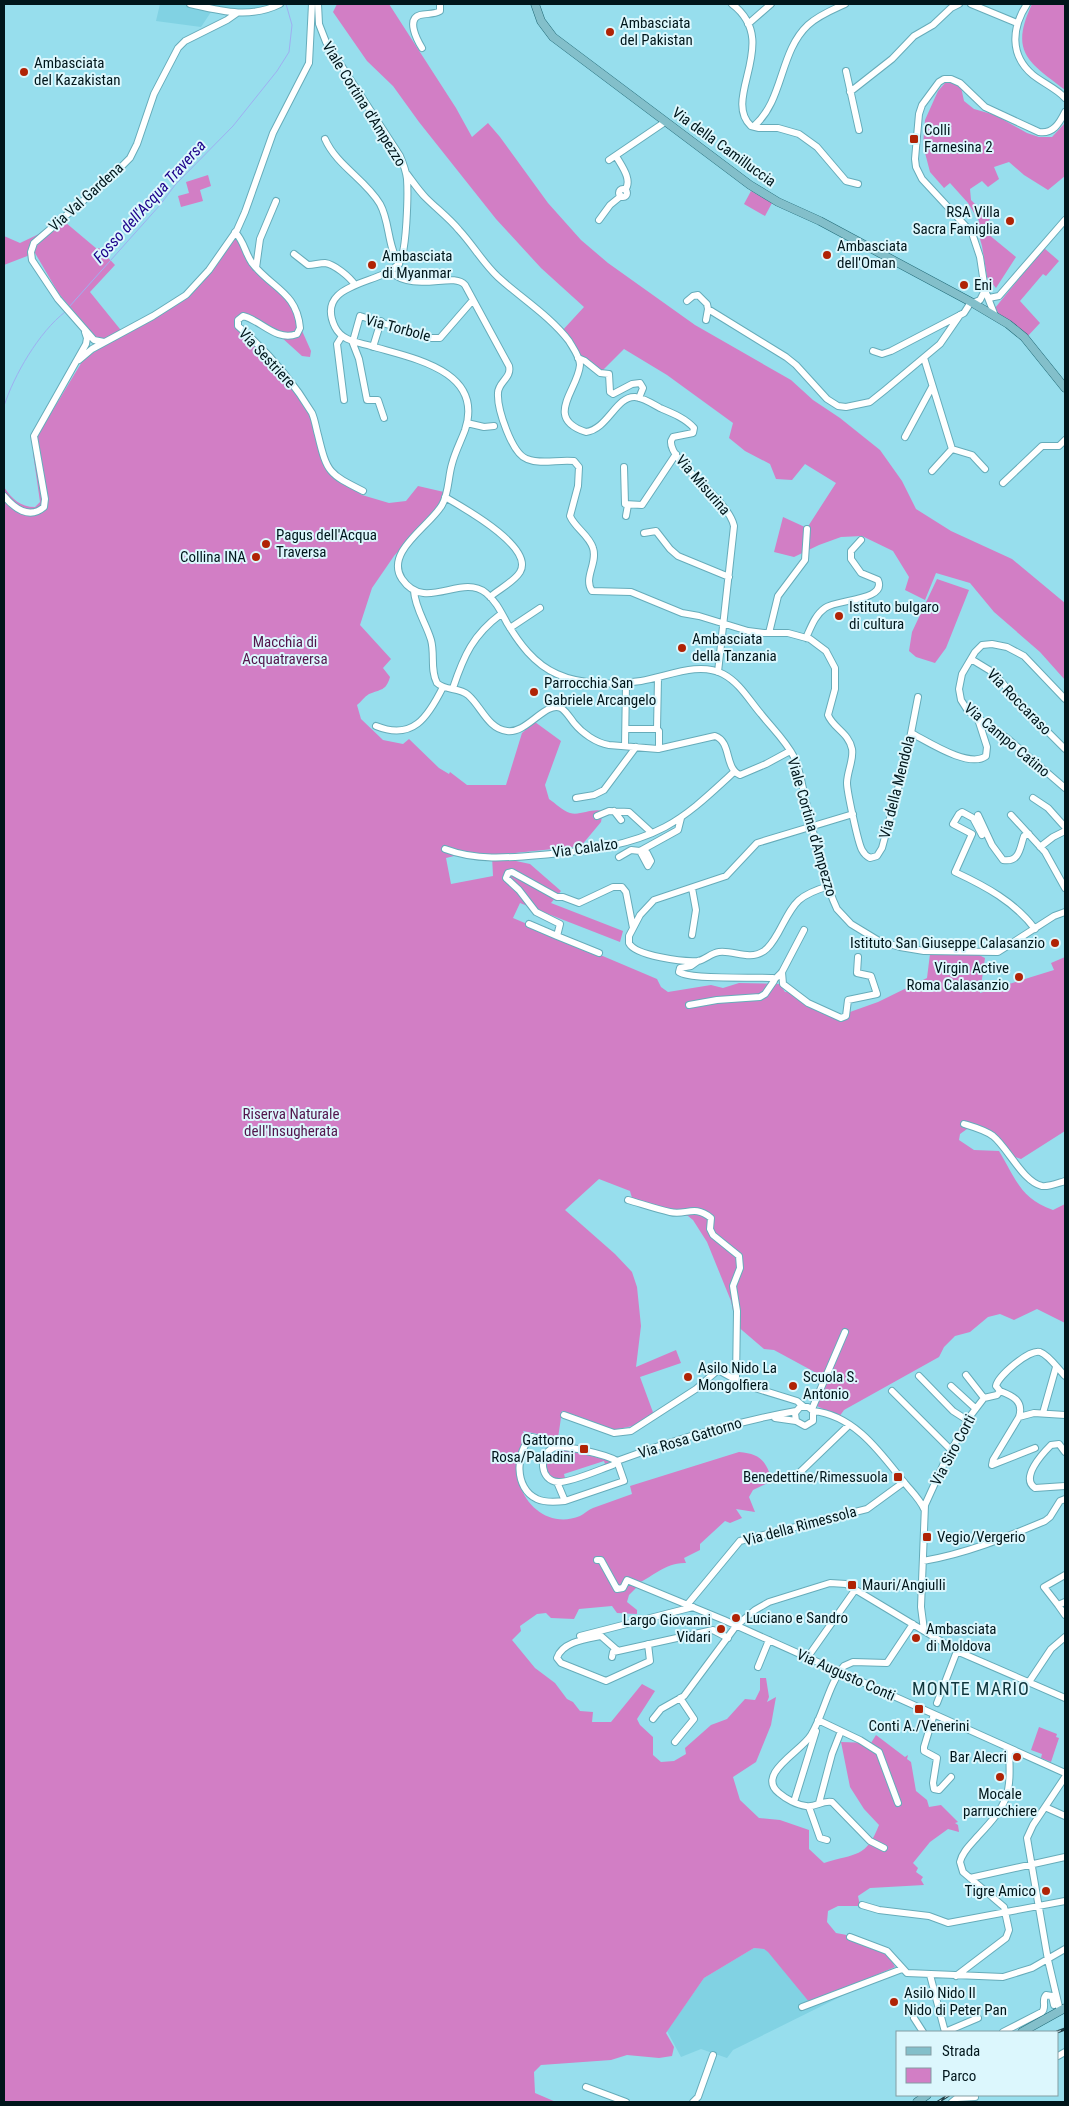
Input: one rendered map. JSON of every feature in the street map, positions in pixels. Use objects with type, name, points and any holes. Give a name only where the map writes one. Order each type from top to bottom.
[{"type":"main road","name":"Via della Camilluccia","points":[[535,4],[541,21],[553,37],[728,170],[765,195],[820,221],[995,316],[1024,337],[1065,388]]},
{"type":"main road","points":[[1024,2031],[1061,2011]]},
{"type":"street","points":[[190,4],[237,13],[258,12],[280,4]]},
{"type":"street","points":[[79,360],[105,342],[153,316],[186,295],[213,265],[235,232],[245,212],[276,126],[309,63],[312,4]]},
{"type":"street","name":"Viale Cortina d'Ampezzo","points":[[318,4],[319,24],[329,49],[400,156],[406,173],[404,248],[399,264]]},
{"type":"street","points":[[422,48],[416,37],[414,20],[421,14],[440,11],[440,4]]},
{"type":"street","points":[[732,4],[740,11],[752,35],[753,48],[742,110],[749,124],[759,128],[778,128],[799,134],[817,147],[846,181],[858,184]]},
{"type":"street","points":[[748,24],[771,4]]},
{"type":"street","points":[[754,126],[773,98],[789,54],[802,32],[817,18],[845,4]]},
{"type":"street","points":[[850,92],[892,59],[914,36],[933,25],[950,8],[959,4]]},
{"type":"street","points":[[971,4],[1017,23]]},
{"type":"street","points":[[1027,4],[1017,23],[1015,45],[1023,64],[1034,75],[1065,98]]},
{"type":"street","name":"Via Val Gardena","points":[[85,331],[67,310],[32,259],[31,249],[34,243],[112,176],[130,158],[138,144],[154,94],[178,48],[185,41],[237,13]]},
{"type":"street","points":[[846,70],[859,130]]},
{"type":"street","points":[[995,316],[985,290],[980,257],[972,233],[922,179],[916,167],[914,159],[918,119],[922,105],[939,82],[948,78],[960,83],[985,107],[1038,132],[1054,129],[1065,112]]},
{"type":"street","points":[[609,160],[665,122]]},
{"type":"street","points":[[325,139],[333,154],[369,190],[380,204],[392,250],[399,264],[389,271],[341,293],[332,308],[334,324],[342,336],[353,341],[425,362],[452,378],[466,395],[467,423],[452,464],[445,497],[440,509],[406,546],[399,557],[398,566],[399,574],[414,591],[416,603],[431,640],[435,680],[443,687],[453,688],[469,695],[491,722],[503,730],[512,731],[520,729],[548,709],[556,708],[562,709],[580,730],[599,742],[609,745],[659,749],[717,737],[724,743],[734,772],[738,775],[744,774],[790,751]]},
{"type":"street","points":[[599,220],[610,205],[621,196],[619,191],[625,190],[628,186],[628,180],[616,156]]},
{"type":"street","points":[[406,173],[425,196],[460,230],[494,272],[554,324],[569,342],[580,365],[566,399],[565,407],[568,419],[576,428],[586,432],[594,430],[604,423],[622,402],[629,398],[640,398],[643,388],[642,384],[635,383],[613,394],[610,392],[609,374],[600,373],[578,358]]},
{"type":"street","points":[[407,190],[425,196]]},
{"type":"street","points":[[256,268],[260,239],[276,201]]},
{"type":"street","points":[[989,298],[999,296],[1065,220]]},
{"type":"street","name":"Via Sestriere","points":[[235,232],[256,268],[294,303],[298,312],[300,331],[295,335],[285,336],[243,316],[239,318],[238,326],[263,348],[298,391],[313,416],[323,455],[331,473],[362,491]]},
{"type":"street","points":[[294,254],[308,265],[329,264],[355,285]]},
{"type":"street","name":"Via della Mendola","points":[[389,271],[399,278],[416,282],[459,280],[464,283],[509,366],[508,375],[499,388],[498,397],[504,422],[517,451],[522,457],[531,461],[574,461],[579,467],[576,494],[570,516],[593,547],[594,559],[589,583],[591,591],[596,593],[621,590],[632,592],[682,613],[748,631],[788,633],[806,638],[819,644],[826,651],[835,668],[835,689],[828,715],[847,737],[851,746],[852,752],[847,786],[860,848],[868,857],[874,858],[882,848],[911,733],[918,697]]},
{"type":"street","points":[[873,351],[885,353],[960,315],[967,310],[972,302],[980,300],[985,290]]},
{"type":"street","points":[[687,301],[693,296],[698,295],[707,304],[706,320]]},
{"type":"street","name":"Via Torbole","points":[[353,341],[360,316],[432,338],[440,338],[473,300]]},
{"type":"street","points":[[708,309],[786,357],[827,399],[842,407],[863,405],[870,402],[942,342],[960,315]]},
{"type":"street","points":[[373,347],[380,321]]},
{"type":"street","points":[[85,331],[97,342],[105,342]]},
{"type":"street","points":[[4,496],[24,512],[37,512],[45,506],[34,436],[79,360],[87,342],[85,331]]},
{"type":"street","points":[[342,336],[336,344],[344,400]]},
{"type":"street","points":[[353,341],[359,359],[367,400],[378,400],[384,418]]},
{"type":"street","points":[[924,358],[952,449]]},
{"type":"street","points":[[905,437],[932,386]]},
{"type":"street","name":"Via Misurina","points":[[640,398],[682,419],[694,428],[693,433],[672,439],[670,444],[676,454],[732,519],[734,532],[718,672]]},
{"type":"street","points":[[467,423],[484,427],[494,426]]},
{"type":"street","points":[[1003,483],[1040,448],[1044,446],[1059,446],[1065,440]]},
{"type":"street","points":[[952,449],[972,455],[986,469]]},
{"type":"street","points":[[932,471],[952,449]]},
{"type":"street","points":[[624,467],[624,504],[644,504],[676,454]]},
{"type":"street","points":[[414,591],[428,594],[472,587],[481,590],[490,597],[519,573],[522,566],[520,557],[508,540],[498,531],[445,497]]},
{"type":"street","points":[[626,516],[628,505]]},
{"type":"street","points":[[769,633],[778,596],[805,560],[807,528]]},
{"type":"street","points":[[644,533],[656,531],[678,556],[729,577]]},
{"type":"street","points":[[806,638],[816,617],[826,607],[836,603],[868,597],[878,590],[880,586],[878,580],[861,573],[851,559],[851,551],[861,540]]},
{"type":"street","name":"Viale Cortina d'Ampezzo","points":[[490,597],[530,655],[558,675],[587,682],[626,683],[698,669],[718,672],[740,687],[790,751],[798,767],[829,886],[837,909],[845,920],[874,938],[900,947],[924,951],[998,952],[1054,916],[1065,912]]},
{"type":"street","points":[[510,628],[540,608]]},
{"type":"street","points":[[453,688],[464,656],[471,644],[501,614]]},
{"type":"street","points":[[970,659],[976,650],[984,644],[1008,647],[1028,659],[1065,699]]},
{"type":"street","name":"Via Campo Catino","points":[[970,659],[962,674],[959,694],[966,708],[978,719],[1007,738],[1065,788]]},
{"type":"street","name":"Via Roccaraso","points":[[970,659],[994,673],[1026,710],[1065,749]]},
{"type":"street","points":[[658,678],[657,729],[659,731],[659,749]]},
{"type":"street","points":[[625,746],[626,683]]},
{"type":"street","points":[[376,726],[392,731],[405,730],[416,726],[423,720],[443,687]]},
{"type":"street","points":[[911,733],[945,751],[978,760],[985,757],[987,751],[978,719]]},
{"type":"street","points":[[626,729],[657,729]]},
{"type":"street","points":[[576,798],[594,795],[604,790],[636,747]]},
{"type":"street","name":"Via Calalzo","points":[[444,849],[482,858],[520,857],[605,848],[652,833],[680,818],[734,772]]},
{"type":"street","points":[[1033,798],[1048,808],[1065,827]]},
{"type":"street","points":[[598,816],[606,811],[632,813],[652,833]]},
{"type":"street","points":[[614,811],[621,820]]},
{"type":"street","points":[[982,835],[972,817],[962,812],[958,815],[953,824],[972,834],[955,872],[1018,908],[1035,929]]},
{"type":"street","points":[[698,961],[680,961],[636,950],[630,946],[629,942],[633,928],[642,912],[651,902],[660,897],[692,888],[729,874],[756,843],[853,814]]},
{"type":"street","points":[[978,815],[992,845],[1003,860],[1009,861],[1018,856],[1024,836],[1029,834]]},
{"type":"street","points":[[1010,816],[1040,847],[1065,888]]},
{"type":"street","points":[[619,857],[631,850],[643,852],[678,830],[680,818]]},
{"type":"street","points":[[1040,847],[1065,831]]},
{"type":"street","points":[[557,936],[560,924],[536,912],[519,890],[506,878],[508,873],[512,872],[557,897],[563,896],[579,903],[613,887],[622,887],[626,892],[633,928]]},
{"type":"street","points":[[774,980],[773,978],[756,977],[691,976],[679,972],[680,968],[693,965],[720,951],[749,956],[760,954],[770,945],[798,900],[808,893],[829,886]]},
{"type":"street","points":[[692,888],[696,910],[692,935]]},
{"type":"street","points":[[529,924],[599,953]]},
{"type":"street","points":[[689,1005],[717,1000],[760,997],[765,994],[782,972],[804,930]]},
{"type":"street","points":[[782,972],[783,984],[808,1003],[841,1018],[846,1016],[848,1000],[877,994],[871,976],[857,973],[858,957]]},
{"type":"street","points":[[964,1124],[988,1132],[1026,1176],[1034,1182],[1045,1186],[1065,1181]]},
{"type":"street","points":[[628,1200],[673,1213],[693,1210],[703,1212],[710,1218],[710,1230],[715,1237],[739,1256],[740,1268],[733,1286],[737,1311],[736,1381]]},
{"type":"street","points":[[803,1406],[796,1411],[796,1421],[801,1425],[808,1425],[813,1421],[812,1410],[845,1332]]},
{"type":"street","points":[[1035,1448],[992,1464],[1021,1409],[1020,1403],[1013,1397],[1000,1391],[996,1386],[998,1379],[1022,1359],[1037,1352],[1045,1355],[1065,1376]]},
{"type":"street","points":[[1043,1414],[1056,1367]]},
{"type":"street","points":[[564,1415],[612,1432],[625,1432],[634,1429],[691,1393],[716,1371],[722,1372],[736,1381],[797,1401],[803,1406],[824,1413],[849,1425],[874,1444],[924,1510],[921,1610],[924,1630]]},
{"type":"street","points":[[966,1375],[984,1398]]},
{"type":"street","points":[[919,1376],[954,1412],[967,1420]]},
{"type":"street","points":[[951,1386],[966,1402],[975,1408]]},
{"type":"street","points":[[892,1391],[951,1450]]},
{"type":"street","name":"Via Siro Corti","points":[[924,1510],[930,1493],[967,1420],[984,1398],[997,1395],[1000,1391]]},
{"type":"street","name":"Via Rosa Gattorno","points":[[558,1482],[614,1464],[617,1461],[666,1444],[764,1417],[796,1411]]},
{"type":"street","points":[[1018,1417],[1032,1413],[1065,1415]]},
{"type":"street","name":"Via Rosa Gattorno","points":[[764,1417],[796,1421]]},
{"type":"street","points":[[795,1477],[849,1425]]},
{"type":"street","points":[[532,1437],[617,1461],[624,1480],[565,1501],[541,1500],[533,1497],[522,1480],[519,1466],[523,1448],[532,1437]]},
{"type":"street","points":[[1065,1452],[1060,1444],[1051,1445],[1038,1461],[1029,1478],[1031,1485],[1035,1488],[1065,1486]]},
{"type":"street","points":[[565,1446],[550,1450],[543,1462],[546,1476],[558,1482],[565,1501]]},
{"type":"street","name":"Via della Rimessola","points":[[690,1606],[714,1570],[740,1541],[867,1509],[904,1482]]},
{"type":"street","points":[[923,1561],[943,1557],[1005,1537],[1045,1521],[1060,1501],[1065,1499]]},
{"type":"street","points":[[597,1560],[601,1560],[617,1590],[623,1588],[627,1580],[724,1620],[718,1631]]},
{"type":"street","points":[[1065,1575],[1044,1587],[1065,1616]]},
{"type":"street","points":[[653,1720],[661,1709],[684,1696],[736,1626],[766,1604],[830,1583],[844,1583],[957,1650],[1065,1698]]},
{"type":"street","points":[[807,1658],[855,1590]]},
{"type":"street","points":[[1058,1605],[1065,1602]]},
{"type":"street","points":[[580,1636],[690,1606]]},
{"type":"street","name":"Via Augusto Conti","points":[[724,1620],[1065,1774]]},
{"type":"street","points":[[884,1848],[868,1839],[833,1802],[810,1806],[794,1802],[774,1789],[772,1779],[779,1766],[808,1740],[845,1665],[852,1662],[887,1663],[913,1624]]},
{"type":"street","points":[[612,1657],[613,1652],[709,1631],[718,1631]]},
{"type":"street","points":[[718,1631],[726,1641]]},
{"type":"street","points":[[618,1651],[600,1636],[570,1644],[561,1650],[557,1658],[561,1663],[606,1681],[650,1662],[648,1644]]},
{"type":"street","points":[[1029,1682],[1050,1649],[1065,1637]]},
{"type":"street","points":[[758,1667],[769,1640]]},
{"type":"street","points":[[938,1703],[957,1650]]},
{"type":"street","points":[[675,1742],[694,1719],[680,1698]]},
{"type":"street","points":[[934,1714],[924,1751],[937,1757],[933,1783],[935,1790],[939,1790],[951,1777]]},
{"type":"street","points":[[818,1720],[860,1740],[880,1754],[898,1803]]},
{"type":"street","points":[[794,1802],[816,1733],[818,1720]]},
{"type":"street","points":[[819,1803],[832,1754],[841,1732]]},
{"type":"street","points":[[956,1976],[1007,1937],[1009,1931],[1006,1912],[1003,1906],[960,1868],[960,1859],[997,1815],[1006,1799],[1010,1782],[1009,1748]]},
{"type":"street","points":[[1061,2011],[1048,1960],[1027,1835],[1065,1777]]},
{"type":"street","points":[[810,1806],[820,1838],[827,1840]]},
{"type":"street","points":[[1045,1807],[1065,1816]]},
{"type":"street","points":[[970,1878],[1065,1857]]},
{"type":"street","points":[[862,1905],[879,1910],[917,1914],[948,1923],[1065,1901]]},
{"type":"street","points":[[850,1937],[887,1951],[908,1974],[1007,1976],[1029,1969],[1065,1949]]},
{"type":"street","points":[[802,2007],[902,1969]]},
{"type":"street","points":[[930,1975],[945,2031]]},
{"type":"street","points":[[1005,2031],[1042,2012],[1045,2007],[1044,1999],[1046,1995],[1052,1997],[1061,2011]]},
{"type":"street","points":[[914,2018],[922,2031]]},
{"type":"street","points":[[947,2031],[978,2018]]},
{"type":"street","points":[[693,2102],[698,2097],[713,2055]]},
{"type":"street","points":[[586,2087],[626,2102]]},
{"type":"street","points":[[955,2099],[978,2096]]},
{"type":"street","points":[[968,2102],[978,2096]]},
{"type":"shaded area","points":[[160,4],[280,4],[263,11],[213,9],[201,27],[156,21]]},
{"type":"shaded area","points":[[754,1948],[764,1949],[850,1992],[733,2050],[727,2058],[701,2049],[681,2057],[667,2031],[704,1978]]},
{"type":"green space","points":[[337,4],[389,4],[456,108],[472,137],[488,123],[548,203],[581,240],[608,263],[695,325],[791,380],[813,400],[840,418],[880,450],[902,481],[916,509],[951,531],[1012,559],[1065,603],[1065,680],[1040,652],[994,612],[970,583],[936,573],[925,600],[905,590],[909,577],[893,551],[862,536],[841,537],[794,557],[774,552],[783,517],[807,528],[836,483],[805,464],[792,480],[776,479],[770,464],[745,451],[729,438],[733,423],[667,375],[624,349],[600,373],[578,358],[561,332],[584,307],[541,268],[496,219],[393,86],[367,61],[333,12]]},
{"type":"green space","points":[[1032,4],[1065,4],[1065,90],[1041,72],[1026,55],[1022,34]]},
{"type":"green space","points":[[953,82],[961,87],[964,101],[974,109],[995,115],[1027,133],[1039,137],[1052,137],[1065,123],[1065,176],[1048,190],[1024,175],[1009,162],[994,167],[999,179],[988,187],[982,181],[970,189],[971,200],[990,219],[984,227],[988,234],[1016,257],[996,288],[987,277],[982,246],[976,225],[979,221],[968,203],[950,183],[944,188],[930,172],[923,145],[925,120],[938,91],[945,83]]},
{"type":"green space","points":[[208,175],[211,186],[200,190],[203,201],[181,207],[178,196],[189,193],[186,182]]},
{"type":"green space","points":[[751,191],[772,203],[765,216],[744,204]]},
{"type":"green space","name":"Riserva Naturale dell'Insugherata","points":[[59,217],[97,249],[99,248],[115,265],[90,292],[124,334],[188,297],[236,237],[253,266],[287,297],[311,351],[310,357],[302,356],[270,327],[250,315],[247,314],[237,326],[257,341],[304,399],[332,474],[362,495],[389,503],[406,501],[418,486],[444,492],[442,502],[394,556],[372,588],[360,625],[391,659],[383,668],[390,677],[385,687],[369,694],[357,705],[361,719],[383,740],[403,744],[409,739],[439,768],[449,774],[450,772],[467,785],[506,785],[522,733],[535,722],[561,741],[545,785],[549,799],[562,809],[574,814],[594,810],[603,811],[601,822],[581,846],[495,855],[470,852],[446,858],[451,884],[493,876],[492,856],[530,864],[561,891],[551,903],[623,931],[620,942],[520,903],[513,918],[657,979],[661,987],[668,992],[711,985],[723,988],[739,983],[780,984],[785,992],[792,991],[836,1017],[878,1002],[927,978],[930,954],[979,955],[985,958],[980,993],[1054,970],[1051,963],[1065,957],[1065,1131],[1021,1159],[1012,1156],[974,1124],[960,1134],[959,1140],[974,1150],[999,1151],[1015,1179],[1033,1200],[1053,1210],[1065,1204],[1065,1323],[1037,1309],[1014,1320],[1000,1314],[988,1317],[970,1332],[955,1336],[944,1347],[939,1357],[844,1410],[839,1417],[811,1403],[822,1376],[774,1350],[764,1349],[736,1325],[731,1301],[707,1242],[693,1220],[688,1216],[632,1198],[630,1191],[599,1179],[565,1210],[615,1254],[632,1272],[637,1287],[641,1326],[636,1367],[676,1350],[681,1363],[640,1377],[654,1415],[637,1425],[614,1430],[562,1411],[558,1438],[523,1431],[527,1438],[519,1455],[517,1472],[520,1485],[529,1502],[535,1509],[551,1518],[570,1519],[580,1516],[593,1508],[632,1494],[630,1486],[739,1452],[752,1454],[761,1459],[772,1481],[753,1490],[749,1497],[755,1512],[736,1509],[742,1518],[730,1523],[725,1521],[700,1544],[700,1550],[684,1558],[686,1563],[672,1565],[634,1585],[637,1587],[629,1595],[627,1602],[637,1610],[637,1614],[617,1613],[612,1606],[579,1609],[574,1619],[551,1618],[546,1613],[537,1614],[520,1626],[521,1631],[512,1640],[535,1668],[555,1683],[567,1699],[573,1702],[580,1711],[593,1712],[592,1722],[611,1722],[642,1684],[655,1691],[637,1719],[640,1725],[653,1737],[653,1755],[661,1762],[674,1761],[686,1754],[685,1748],[711,1725],[727,1719],[745,1699],[755,1700],[760,1690],[760,1678],[766,1678],[769,1697],[767,1702],[776,1697],[771,1725],[756,1762],[733,1777],[740,1800],[759,1818],[780,1820],[809,1830],[809,1849],[824,1863],[859,1853],[874,1836],[879,1825],[864,1809],[850,1787],[841,1742],[871,1743],[876,1735],[905,1757],[908,1755],[907,1759],[911,1762],[916,1791],[927,1800],[929,1807],[941,1805],[958,1822],[955,1823],[958,1825],[959,1832],[948,1829],[930,1842],[913,1863],[918,1868],[916,1872],[923,1877],[921,1880],[924,1885],[870,1888],[858,1896],[860,1906],[838,1906],[828,1911],[827,1922],[836,1933],[862,1940],[878,1948],[891,1960],[895,1967],[810,2003],[768,1952],[764,1949],[754,1948],[704,1978],[666,2033],[674,2047],[672,2056],[659,2058],[627,2055],[611,2060],[541,2065],[534,2072],[535,2093],[556,2102],[4,2102],[4,487],[13,499],[25,506],[35,507],[40,502],[33,453],[39,433],[83,360],[103,346],[59,294],[35,253],[4,265],[4,236],[20,243],[39,234]]},
{"type":"green space","points":[[1044,248],[1059,261],[1046,276],[1043,274],[1020,301],[1040,323],[1027,337],[997,312],[995,308]]},
{"type":"green space","points":[[937,579],[969,590],[946,648],[935,663],[916,657],[909,651],[912,632]]},
{"type":"green space","points":[[566,1450],[612,1462],[605,1464],[604,1461],[564,1474],[565,1478],[553,1478],[547,1470],[546,1462],[553,1454]]},
{"type":"green space","points":[[1039,1727],[1057,1734],[1056,1737],[1059,1738],[1051,1762],[1041,1758],[1042,1754],[1031,1750]]},
{"type":"waterway","name":"Fosso dell'Acqua Traversa","points":[[69,307],[160,205],[175,185],[233,126],[277,71],[289,52],[292,25],[286,4]]},
{"type":"waterway","name":"Fosso dell'Acqua Traversa","points":[[4,406],[14,381],[28,355],[46,331],[65,312]]},
{"type":"railway","points":[[1059,2031],[1065,2029]]},
{"type":"railway","points":[[938,2102],[947,2096]]},
{"type":"place","name":"Ambasciata del Pakistan","points":[[610,32]]},
{"type":"place","name":"Ambasciata del Kazakistan","points":[[24,72]]},
{"type":"place","name":"Colli Farnesina 2","points":[[914,139]]},
{"type":"place","name":"RSA Villa Sacra Famiglia","points":[[1010,221]]},
{"type":"place","name":"Ambasciata dell'Oman","points":[[827,255]]},
{"type":"place","name":"Ambasciata di Myanmar","points":[[372,265]]},
{"type":"place","name":"Eni","points":[[964,285]]},
{"type":"place","name":"Pagus dell'Acqua Traversa","points":[[266,544]]},
{"type":"place","name":"Collina INA","points":[[256,557]]},
{"type":"place","name":"Istituto bulgaro di cultura","points":[[839,616]]},
{"type":"place","name":"Ambasciata della Tanzania","points":[[682,648]]},
{"type":"place","name":"Parrocchia San Gabriele Arcangelo","points":[[534,692]]},
{"type":"place","name":"Istituto San Giuseppe Calasanzio","points":[[1055,943]]},
{"type":"place","name":"Virgin Active Roma Calasanzio","points":[[1019,977]]},
{"type":"place","name":"Asilo Nido La Mongolfiera","points":[[688,1377]]},
{"type":"place","name":"Scuola S. Antonio","points":[[793,1386]]},
{"type":"place","name":"Gattorno Rosa/Paladini","points":[[584,1449]]},
{"type":"place","name":"Benedettine/Rimessuola","points":[[898,1477]]},
{"type":"place","name":"Vegio/Vergerio","points":[[927,1537]]},
{"type":"place","name":"Mauri/Angiulli","points":[[852,1585]]},
{"type":"place","name":"Luciano e Sandro","points":[[736,1618]]},
{"type":"place","name":"Largo Giovanni Vidari","points":[[721,1629]]},
{"type":"place","name":"Ambasciata di Moldova","points":[[916,1638]]},
{"type":"place","name":"Conti A./Venerini","points":[[919,1709]]},
{"type":"place","name":"Bar Alecri","points":[[1017,1757]]},
{"type":"place","name":"Mocale parrucchiere","points":[[1000,1777]]},
{"type":"place","name":"Tigre Amico","points":[[1046,1891]]},
{"type":"place","name":"Asilo Nido Il Nido di Peter Pan","points":[[894,2002]]},
{"type":"district","name":"MONTE MARIO","points":[[971,1689]]},
{"type":"park label","name":"Macchia di Acquatraversa","points":[[285,650]]}]
